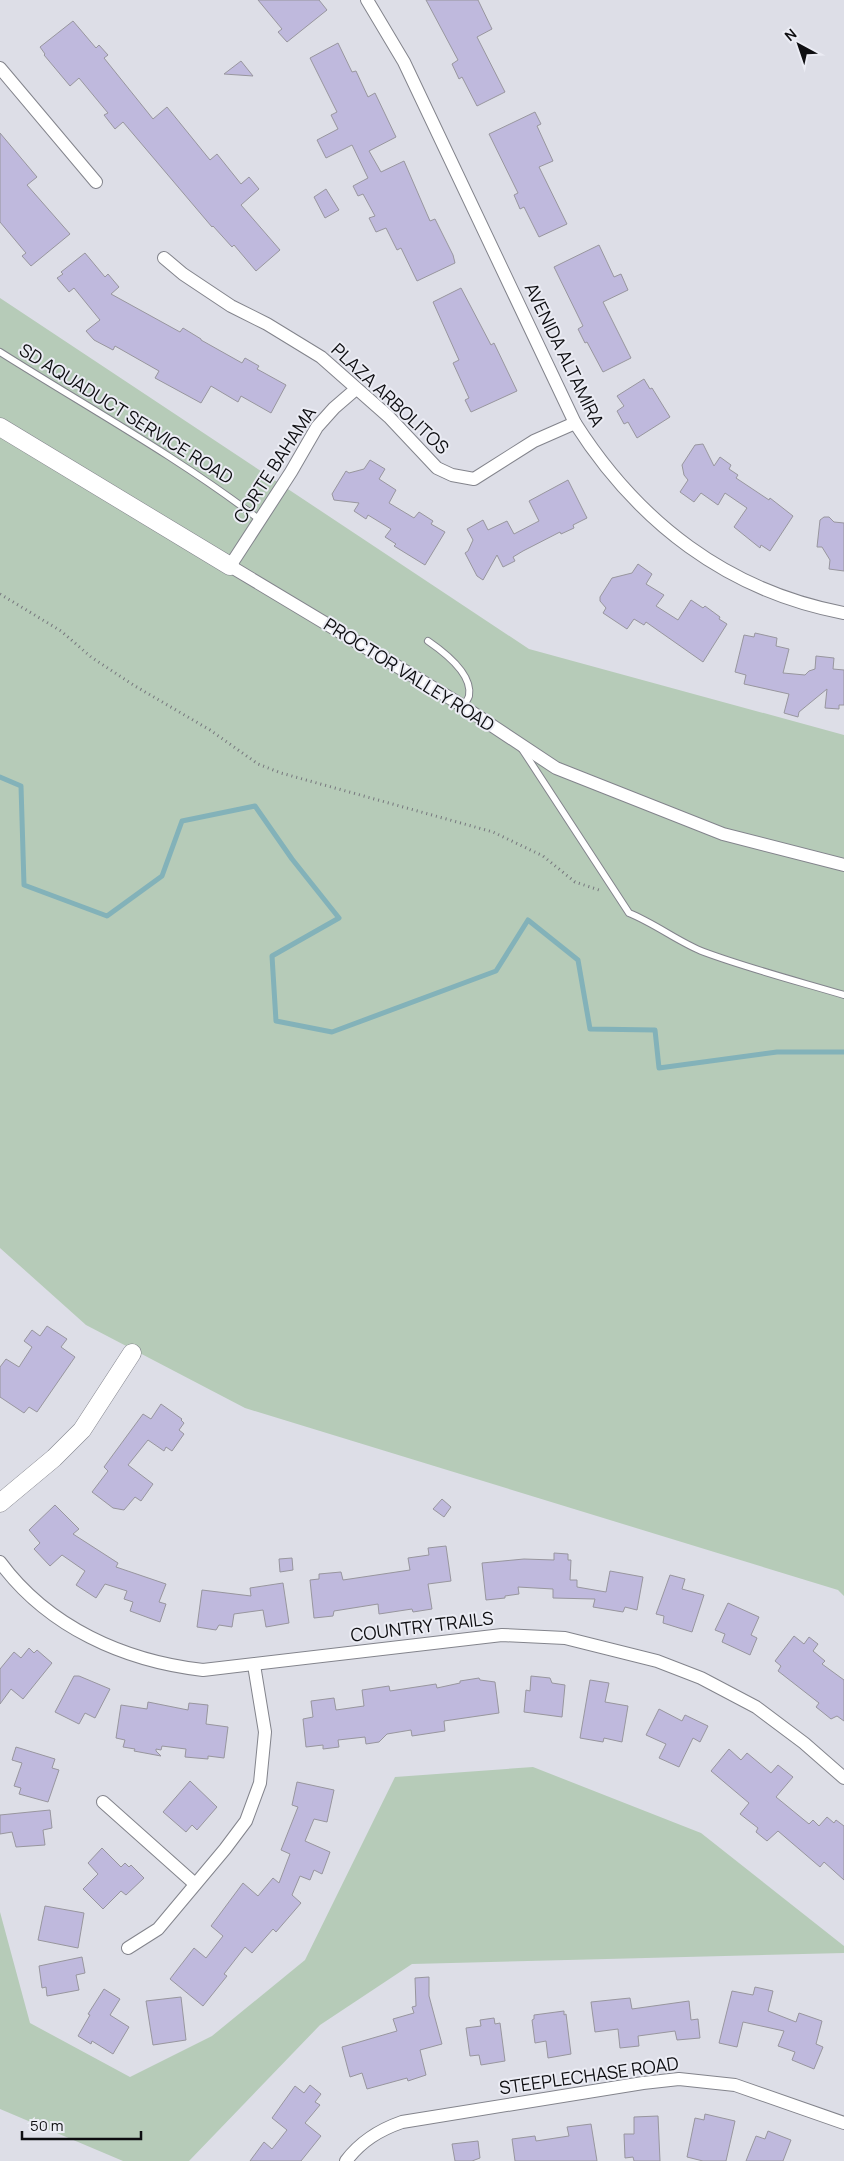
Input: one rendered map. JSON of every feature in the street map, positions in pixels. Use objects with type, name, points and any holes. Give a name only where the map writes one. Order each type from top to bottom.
[{"type":"street","name":"AVENIDA ALTAMIRA","points":[[367,0],[404,62],[575,423],[604,466],[621,487],[658,524],[710,561],[766,590],[796,601],[844,613]]},
{"type":"street","points":[[0,68],[96,182]]},
{"type":"street","name":"PLAZA ARBOLITOS","points":[[164,258],[183,274],[231,306],[267,324],[321,357],[389,417],[437,468],[452,475],[474,479],[534,441],[575,423]]},
{"type":"street","name":"CORTE BAHAMA","points":[[230,566],[316,427],[356,389]]},
{"type":"street","name":"PROCTOR VALLEY ROAD","points":[[0,427],[464,706],[556,768],[722,834],[844,866]]},
{"type":"street","points":[[0,1503],[54,1458],[82,1430],[132,1354]]},
{"type":"street","name":"COUNTRY TRAILS","points":[[0,1562],[24,1589],[69,1625],[107,1646],[138,1658],[178,1668],[203,1670],[254,1665],[502,1635],[564,1638],[657,1661],[701,1678],[756,1707],[804,1743],[844,1778]]},
{"type":"street","points":[[128,1948],[158,1929],[225,1849],[246,1820],[260,1783],[265,1732],[254,1665]]},
{"type":"street","points":[[103,1802],[195,1884]]},
{"type":"street","name":"STEEPLECHASE ROAD","points":[[346,2161],[356,2148],[368,2139],[380,2131],[402,2122],[644,2083],[680,2079],[735,2085],[844,2123]]},
{"type":"lane","name":"SD AQUADUCT SERVICE ROAD","points":[[0,352],[200,477],[260,520]]},
{"type":"lane","points":[[428,641],[438,648],[465,676],[468,682],[469,696],[464,706]]},
{"type":"lane","points":[[518,743],[630,913],[645,919],[702,951],[771,974],[844,995]]},
{"type":"path","points":[[0,594],[61,631],[91,657],[135,686],[210,730],[258,764],[289,775],[493,832],[543,856],[575,882],[620,899]]},
{"type":"green space","points":[[0,298],[529,649],[844,735],[844,1596],[838,1590],[245,1408],[86,1325],[0,1248]]},
{"type":"green space","points":[[533,1767],[701,1833],[844,1946],[844,1953],[412,1964],[320,2025],[189,2161],[123,2161],[0,2109],[0,1912],[30,2023],[130,2077],[212,2036],[305,1960],[395,1777]]},
{"type":"building","points":[[258,0],[319,0],[327,10],[287,42],[278,32],[282,29]]},
{"type":"building","points":[[426,0],[478,0],[492,29],[477,37],[505,92],[477,106],[462,77],[459,79],[452,64],[458,60]]},
{"type":"building","points":[[73,21],[96,48],[99,45],[108,55],[104,58],[153,119],[167,107],[210,160],[217,154],[241,184],[249,177],[259,189],[241,205],[280,250],[256,271],[234,245],[232,247],[212,227],[123,122],[115,129],[104,115],[108,113],[79,78],[70,86],[44,55],[40,47]]},
{"type":"building","points":[[338,43],[352,72],[356,71],[368,97],[375,93],[396,137],[369,151],[381,172],[404,161],[430,221],[435,219],[453,255],[455,263],[417,281],[401,248],[397,250],[386,228],[376,232],[369,218],[375,216],[363,194],[358,196],[353,186],[368,178],[352,145],[326,158],[317,140],[338,129],[331,115],[337,112],[310,58]]},
{"type":"building","points":[[241,61],[253,76],[224,74]]},
{"type":"building","points":[[535,112],[541,124],[537,126],[553,161],[539,167],[567,224],[539,237],[524,207],[520,209],[514,195],[518,193],[489,134]]},
{"type":"building","points":[[0,133],[37,177],[27,185],[70,234],[31,266],[22,256],[26,253],[0,222]]},
{"type":"building","points":[[326,189],[339,210],[325,218],[314,197]]},
{"type":"building","points":[[599,245],[614,277],[621,274],[628,290],[603,302],[631,358],[603,372],[578,329],[583,326],[554,267]]},
{"type":"building","points":[[85,253],[105,277],[108,274],[119,287],[111,294],[180,332],[183,328],[242,363],[245,358],[259,366],[257,369],[286,385],[271,413],[241,396],[238,402],[211,386],[201,403],[155,378],[159,371],[115,346],[113,350],[94,340],[86,331],[100,320],[74,288],[69,292],[57,278],[63,274],[61,272]]},
{"type":"building","points":[[461,288],[491,345],[494,343],[517,391],[471,412],[465,400],[469,398],[453,363],[459,360],[433,302]]},
{"type":"building","points":[[644,379],[650,389],[652,388],[670,417],[637,438],[628,422],[624,424],[617,411],[624,406],[617,396]]},
{"type":"building","points":[[703,444],[714,466],[720,457],[731,465],[729,469],[738,475],[736,478],[769,500],[770,498],[793,516],[770,551],[761,545],[760,548],[734,527],[747,508],[725,493],[718,505],[701,493],[694,502],[680,492],[688,480],[684,475],[682,465],[695,445]]},
{"type":"building","points":[[370,460],[385,469],[379,479],[396,490],[389,503],[414,518],[419,512],[433,521],[431,524],[445,532],[425,565],[394,546],[396,544],[385,537],[391,529],[368,515],[366,519],[354,511],[359,503],[334,500],[332,494],[346,471],[349,473],[364,469]]},
{"type":"building","points":[[568,480],[587,518],[573,525],[574,528],[561,534],[560,532],[523,551],[513,557],[515,561],[503,567],[497,555],[483,580],[477,576],[465,553],[468,551],[473,540],[467,529],[483,520],[488,530],[507,521],[514,534],[539,521],[529,501]]},
{"type":"building","points":[[824,517],[829,517],[834,522],[844,523],[844,571],[829,569],[830,560],[822,547],[817,547],[820,520]]},
{"type":"building","points":[[638,564],[652,574],[646,584],[664,595],[656,606],[678,620],[691,600],[703,608],[705,606],[727,624],[703,662],[646,622],[644,625],[634,619],[627,629],[603,613],[606,608],[600,601],[600,597],[612,578],[632,573]]},
{"type":"building","points":[[755,633],[777,638],[776,646],[789,649],[783,673],[805,675],[815,669],[816,656],[834,658],[833,669],[844,670],[844,705],[839,705],[839,709],[825,708],[827,689],[799,712],[798,717],[784,713],[789,694],[744,684],[746,675],[735,672],[744,635],[754,637]]},
{"type":"building","points":[[47,1326],[67,1339],[61,1347],[75,1357],[37,1412],[29,1407],[24,1413],[0,1397],[0,1367],[6,1359],[19,1367],[32,1347],[24,1341],[32,1330],[40,1336]]},
{"type":"building","points":[[161,1404],[182,1419],[184,1423],[179,1430],[184,1434],[172,1451],[166,1447],[164,1451],[148,1440],[128,1465],[153,1484],[141,1501],[135,1497],[124,1510],[113,1508],[92,1492],[108,1471],[104,1467],[143,1414],[151,1419]]},
{"type":"building","points":[[442,1499],[451,1507],[444,1517],[433,1509]]},
{"type":"building","points":[[55,1505],[79,1529],[73,1534],[118,1563],[116,1567],[166,1584],[159,1602],[166,1604],[160,1622],[130,1611],[133,1602],[124,1599],[127,1591],[105,1584],[96,1598],[76,1585],[85,1571],[62,1555],[50,1566],[34,1549],[40,1543],[29,1530]]},
{"type":"building","points":[[446,1546],[451,1581],[428,1584],[432,1609],[413,1612],[412,1609],[379,1614],[378,1604],[334,1611],[333,1616],[314,1618],[310,1580],[319,1579],[319,1574],[341,1572],[343,1580],[410,1570],[408,1558],[429,1555],[428,1548]]},
{"type":"building","points":[[554,1553],[568,1554],[568,1560],[571,1560],[570,1580],[577,1580],[577,1587],[606,1592],[610,1571],[643,1577],[637,1610],[625,1607],[623,1612],[593,1607],[595,1599],[553,1598],[553,1589],[518,1587],[519,1594],[486,1600],[482,1563],[524,1559],[554,1560]]},
{"type":"building","points":[[292,1558],[293,1570],[280,1572],[279,1559]]},
{"type":"building","points":[[670,1575],[685,1579],[682,1589],[704,1595],[692,1632],[663,1623],[664,1616],[656,1614]]},
{"type":"building","points":[[283,1583],[289,1623],[266,1627],[263,1610],[234,1614],[232,1627],[219,1625],[216,1630],[197,1627],[202,1590],[251,1596],[250,1588]]},
{"type":"building","points":[[728,1603],[759,1617],[751,1635],[757,1638],[750,1655],[722,1642],[725,1634],[715,1630]]},
{"type":"building","points":[[794,1636],[804,1644],[809,1637],[818,1644],[813,1651],[825,1661],[822,1664],[844,1680],[844,1721],[837,1716],[831,1719],[816,1707],[819,1703],[778,1671],[781,1666],[775,1661]]},
{"type":"building","points":[[29,1648],[34,1653],[37,1650],[52,1663],[23,1699],[11,1689],[0,1704],[0,1669],[14,1652],[21,1658]]},
{"type":"building","points":[[74,1676],[79,1676],[110,1689],[95,1718],[85,1713],[79,1724],[55,1712]]},
{"type":"building","points":[[531,1676],[550,1678],[552,1683],[565,1685],[562,1717],[524,1712],[526,1690],[530,1691]]},
{"type":"building","points":[[479,1678],[480,1680],[495,1682],[499,1713],[444,1721],[445,1731],[412,1736],[411,1730],[387,1734],[379,1742],[366,1744],[365,1737],[338,1740],[339,1747],[323,1749],[323,1745],[306,1747],[303,1719],[313,1717],[311,1701],[334,1698],[336,1710],[364,1706],[362,1690],[389,1686],[390,1691],[436,1684],[437,1688]]},
{"type":"building","points":[[590,1680],[609,1683],[605,1702],[628,1706],[622,1742],[604,1738],[603,1742],[580,1738]]},
{"type":"building","points":[[148,1702],[188,1710],[189,1703],[208,1705],[206,1724],[228,1727],[224,1758],[208,1756],[208,1759],[185,1757],[186,1749],[162,1746],[161,1750],[156,1749],[161,1756],[123,1747],[125,1740],[116,1738],[121,1705],[147,1709]]},
{"type":"building","points":[[659,1709],[682,1721],[685,1715],[708,1726],[700,1742],[693,1738],[679,1767],[659,1758],[666,1744],[646,1735]]},
{"type":"building","points":[[16,1747],[55,1759],[52,1768],[59,1770],[48,1802],[19,1794],[21,1788],[14,1786],[22,1763],[12,1760]]},
{"type":"building","points":[[729,1749],[741,1760],[747,1753],[771,1773],[778,1765],[793,1777],[776,1797],[809,1824],[813,1820],[819,1826],[827,1817],[834,1823],[836,1820],[844,1826],[844,1880],[824,1862],[820,1867],[778,1831],[767,1841],[756,1832],[758,1828],[740,1814],[749,1803],[711,1771]]},
{"type":"building","points":[[190,1781],[217,1807],[197,1830],[192,1825],[186,1832],[163,1812]]},
{"type":"building","points":[[297,1782],[334,1790],[327,1822],[314,1819],[305,1841],[330,1852],[322,1874],[314,1870],[310,1880],[300,1876],[292,1895],[301,1903],[276,1932],[273,1929],[252,1953],[245,1947],[224,1974],[227,1976],[203,2006],[170,1979],[194,1948],[206,1958],[223,1936],[211,1926],[243,1883],[258,1896],[273,1878],[279,1883],[290,1854],[281,1850],[298,1807],[292,1805]]},
{"type":"building","points":[[50,1810],[52,1828],[43,1830],[45,1845],[16,1847],[12,1832],[0,1834],[0,1815]]},
{"type":"building","points":[[102,1848],[121,1867],[125,1863],[129,1867],[131,1865],[144,1878],[126,1895],[121,1891],[103,1909],[83,1889],[98,1874],[88,1863]]},
{"type":"building","points":[[45,1906],[84,1913],[78,1948],[38,1940]]},
{"type":"building","points":[[82,1957],[85,1973],[76,1975],[79,1990],[47,1996],[46,1987],[42,1988],[39,1966]]},
{"type":"building","points":[[429,1977],[429,1996],[442,2044],[420,2050],[426,2075],[408,2081],[407,2078],[367,2089],[362,2073],[350,2077],[342,2047],[397,2031],[393,2019],[414,2013],[412,2007],[416,2006],[415,1978]]},
{"type":"building","points":[[755,1987],[773,1991],[768,2011],[796,2022],[799,2013],[822,2021],[816,2044],[823,2047],[814,2069],[792,2060],[795,2052],[778,2046],[784,2031],[743,2022],[737,2047],[719,2043],[732,1991],[753,1995]]},
{"type":"building","points":[[104,1989],[120,1999],[110,2015],[129,2027],[113,2054],[92,2041],[91,2044],[78,2036],[90,2015],[88,2014]]},
{"type":"building","points":[[181,1997],[186,2040],[153,2045],[146,2001]]},
{"type":"building","points":[[630,1998],[632,2009],[689,2001],[691,2020],[698,2019],[700,2038],[677,2040],[675,2031],[638,2036],[639,2046],[620,2048],[618,2029],[595,2032],[591,2002]]},
{"type":"building","points":[[564,2011],[571,2054],[548,2058],[546,2041],[535,2043],[532,2020],[534,2015]]},
{"type":"building","points":[[494,2018],[495,2024],[500,2023],[505,2061],[481,2065],[479,2055],[470,2056],[466,2028],[481,2026],[480,2020]]},
{"type":"building","points":[[310,2085],[321,2094],[315,2102],[320,2105],[305,2123],[321,2136],[301,2161],[250,2161],[264,2142],[272,2149],[287,2130],[272,2118],[295,2086],[304,2093]]},
{"type":"building","points":[[705,2114],[735,2121],[726,2161],[703,2161],[687,2157],[695,2118],[704,2120]]},
{"type":"building","points":[[658,2116],[660,2161],[634,2161],[633,2157],[625,2158],[624,2134],[634,2134],[634,2117]]},
{"type":"building","points":[[591,2124],[597,2161],[515,2161],[512,2139],[535,2136],[536,2141],[569,2136],[567,2127]]},
{"type":"building","points":[[768,2131],[791,2140],[783,2161],[746,2161],[756,2136],[765,2139]]},
{"type":"building","points":[[478,2141],[480,2158],[472,2161],[455,2161],[452,2144]]},
{"type":"waterway","points":[[0,777],[21,786],[24,885],[107,916],[162,876],[182,821],[255,806],[292,859],[339,918],[272,956],[276,1021],[332,1032],[496,971],[528,920],[578,960],[590,1029],[655,1030],[659,1068],[777,1052],[844,1052]]}]
